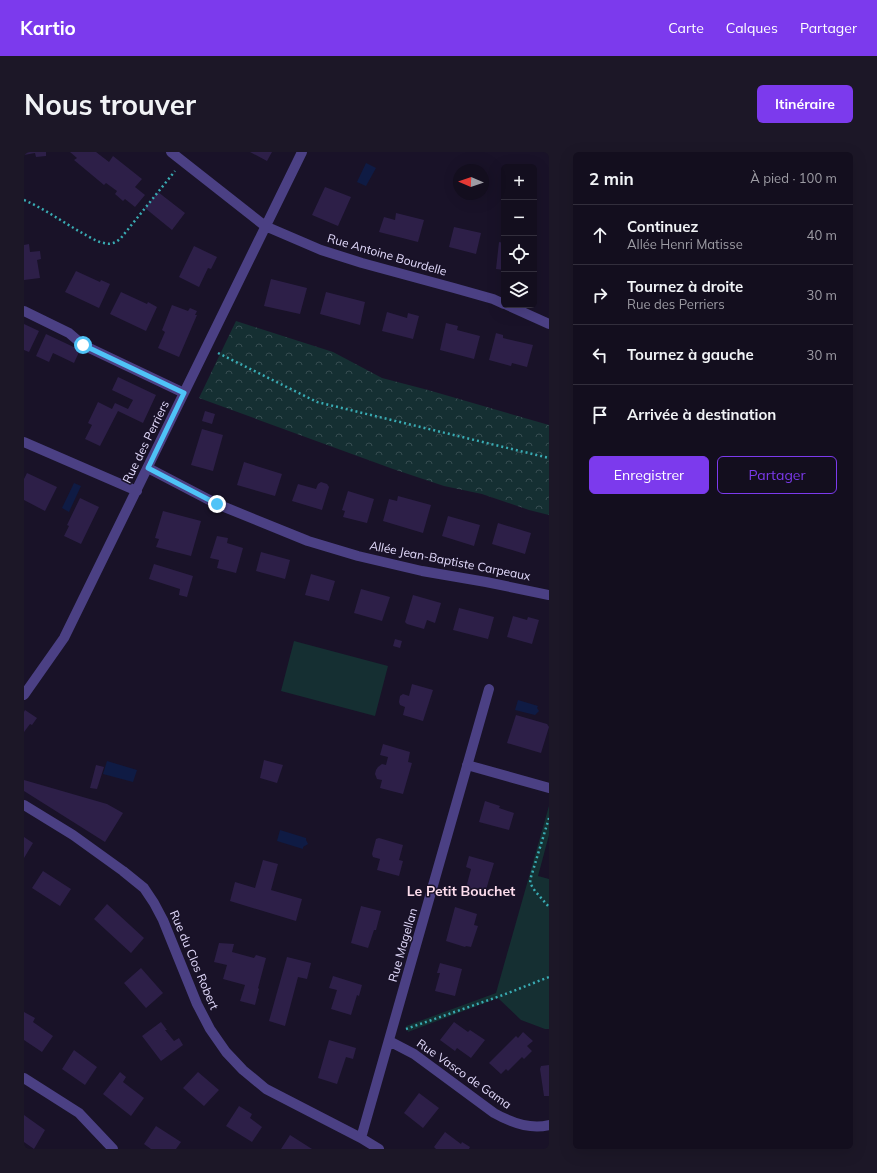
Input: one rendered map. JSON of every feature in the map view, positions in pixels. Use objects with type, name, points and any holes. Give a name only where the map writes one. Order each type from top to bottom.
[{"type":"street","name":"Rue Antoine Bourdelle","points":[[171,152],[265,226],[321,250],[501,302]]},
{"type":"street","name":"Rue des Perriers","points":[[24,695],[64,638],[302,152]]},
{"type":"street","name":"Rue Antoine Bourdelle","points":[[514,308],[549,324]]},
{"type":"street","points":[[24,311],[69,333],[83,345],[184,393]]},
{"type":"street","points":[[24,442],[137,491]]},
{"type":"street","name":"Allée Jean-Baptiste Carpeaux","points":[[148,468],[217,504],[308,541],[358,556],[422,571],[549,594]]},
{"type":"street","name":"Rue Magellan","points":[[361,1138],[489,689]]},
{"type":"street","points":[[467,765],[549,788]]},
{"type":"street","name":"Rue du Clos Robert","points":[[24,805],[73,835],[144,888],[163,920],[197,1004],[226,1052],[243,1070],[266,1089],[361,1138],[379,1149]]},
{"type":"street","name":"Rue Vasco de Gama","points":[[390,1038],[494,1113],[506,1120],[525,1126],[549,1125]]},
{"type":"street","points":[[24,1078],[78,1113],[113,1149]]},
{"type":"path","points":[[24,200],[90,237],[104,244],[111,244],[121,238],[183,161]]},
{"type":"path","points":[[207,347],[317,402],[549,458]]},
{"type":"path","points":[[549,818],[530,883],[549,907]]},
{"type":"path","points":[[390,1038],[549,977]]},
{"type":"green space","points":[[236,321],[333,352],[382,378],[549,425],[549,515],[529,510],[482,494],[444,486],[393,469],[199,398]]},
{"type":"green space","points":[[294,641],[388,666],[375,716],[281,691]]},
{"type":"green space","points":[[549,806],[549,835],[538,876],[549,879],[549,1029],[545,1029],[521,1020],[498,998],[408,1032],[406,1026],[496,993]]},
{"type":"water","points":[[366,163],[376,168],[366,186],[357,182]]},
{"type":"water","points":[[74,483],[81,486],[69,512],[62,508]]},
{"type":"water","points":[[518,700],[538,706],[537,708],[539,711],[535,715],[515,710]]},
{"type":"water","points":[[107,761],[137,770],[133,782],[103,774]]},
{"type":"water","points":[[280,830],[306,838],[308,844],[303,847],[303,849],[277,841]]},
{"type":"building","points":[[24,152],[46,152],[46,156],[36,157],[35,153],[24,155]]},
{"type":"building","points":[[70,152],[96,152],[109,162],[113,156],[142,179],[135,187],[145,195],[135,207],[125,199],[123,201],[115,194],[117,191],[106,183],[104,185],[74,160],[77,158]]},
{"type":"building","points":[[250,152],[272,152],[267,161]]},
{"type":"building","points":[[325,187],[351,197],[338,226],[312,215]]},
{"type":"building","points":[[158,192],[185,213],[172,230],[145,208]]},
{"type":"building","points":[[396,213],[424,220],[418,242],[379,232],[384,217],[395,220]]},
{"type":"building","points":[[454,227],[481,233],[476,254],[449,247]]},
{"type":"building","points":[[499,242],[501,242],[501,270],[496,269]]},
{"type":"building","points":[[29,244],[30,252],[40,251],[41,259],[37,260],[40,278],[24,280],[24,245]]},
{"type":"building","points":[[194,246],[217,257],[211,269],[208,268],[199,287],[179,277]]},
{"type":"building","points":[[76,271],[100,282],[101,280],[110,284],[99,308],[65,292]]},
{"type":"building","points":[[271,279],[307,288],[300,314],[264,306]]},
{"type":"building","points":[[121,292],[157,307],[146,331],[110,314]]},
{"type":"building","points":[[326,292],[365,302],[360,325],[320,314]]},
{"type":"building","points":[[172,305],[188,311],[190,308],[197,311],[195,315],[197,315],[179,357],[158,348],[165,332],[162,330]]},
{"type":"building","points":[[387,312],[407,318],[408,313],[419,316],[413,339],[382,331]]},
{"type":"building","points":[[446,323],[458,326],[457,330],[480,336],[474,359],[440,350]]},
{"type":"building","points":[[24,324],[39,331],[29,352],[24,350]]},
{"type":"building","points":[[496,333],[503,335],[503,338],[533,345],[527,367],[512,363],[511,366],[489,360]]},
{"type":"building","points":[[46,334],[80,350],[74,363],[53,353],[49,362],[36,356]]},
{"type":"building","points":[[118,377],[156,395],[143,423],[118,411],[100,446],[85,439],[92,425],[88,423],[98,402],[112,409],[115,403],[128,409],[133,400],[112,390]]},
{"type":"building","points":[[205,411],[215,414],[212,424],[202,421]]},
{"type":"building","points":[[202,429],[223,435],[213,471],[191,465]]},
{"type":"building","points":[[244,462],[282,474],[275,496],[237,485]]},
{"type":"building","points":[[27,473],[57,487],[45,511],[24,500],[24,479]]},
{"type":"building","points":[[321,482],[327,484],[329,487],[322,510],[292,501],[298,484],[316,489],[318,484]]},
{"type":"building","points":[[348,491],[374,499],[367,523],[343,517],[345,511],[342,510]]},
{"type":"building","points":[[398,496],[431,505],[423,533],[383,521],[389,499],[397,501]]},
{"type":"building","points":[[80,498],[99,507],[81,544],[64,536],[69,526],[67,525]]},
{"type":"building","points":[[163,511],[201,521],[191,556],[156,547],[159,539],[155,538]]},
{"type":"building","points":[[448,516],[480,525],[474,546],[442,536]]},
{"type":"building","points":[[498,523],[531,533],[525,554],[492,544]]},
{"type":"building","points":[[217,536],[228,538],[227,543],[243,548],[236,573],[217,568],[219,560],[210,558]]},
{"type":"building","points":[[261,552],[290,560],[285,579],[256,571]]},
{"type":"building","points":[[154,564],[193,576],[187,597],[179,595],[180,589],[149,579]]},
{"type":"building","points":[[311,574],[335,581],[329,601],[305,595]]},
{"type":"building","points":[[361,589],[390,597],[382,621],[354,613]]},
{"type":"building","points":[[413,595],[441,603],[435,623],[427,620],[424,629],[405,622]]},
{"type":"building","points":[[459,608],[494,617],[488,639],[453,630]]},
{"type":"building","points":[[513,616],[527,620],[528,617],[539,620],[532,644],[507,637]]},
{"type":"building","points":[[395,639],[402,641],[400,648],[393,646]]},
{"type":"building","points":[[412,684],[433,690],[423,721],[403,715],[405,707],[400,705],[399,702],[400,696],[403,694],[409,696]]},
{"type":"building","points":[[25,710],[37,718],[24,732],[24,712]]},
{"type":"building","points":[[516,715],[547,724],[549,727],[541,753],[507,743]]},
{"type":"building","points":[[383,744],[410,752],[408,762],[412,763],[403,794],[380,788],[382,780],[377,779],[375,774],[378,767],[382,764],[386,765],[388,757],[380,755]]},
{"type":"building","points":[[264,760],[283,765],[277,783],[260,778]]},
{"type":"building","points":[[96,765],[104,767],[97,789],[90,788]]},
{"type":"building","points":[[24,780],[107,804],[123,813],[105,842],[24,791]]},
{"type":"building","points":[[485,801],[514,813],[509,830],[479,822]]},
{"type":"building","points":[[24,837],[33,843],[24,858]]},
{"type":"building","points":[[379,838],[403,845],[399,860],[403,861],[399,876],[377,870],[380,859],[373,857],[372,854],[376,839]]},
{"type":"building","points":[[469,856],[494,863],[485,893],[466,888],[471,869],[466,867]]},
{"type":"building","points":[[263,860],[278,864],[271,890],[302,899],[296,921],[230,901],[235,882],[255,888]]},
{"type":"building","points":[[43,871],[71,889],[60,906],[32,888]]},
{"type":"building","points":[[107,904],[144,938],[131,953],[94,919]]},
{"type":"building","points":[[361,906],[381,911],[376,930],[374,930],[368,948],[351,943]]},
{"type":"building","points":[[455,907],[477,914],[474,925],[478,926],[471,947],[465,947],[446,941]]},
{"type":"building","points":[[219,943],[234,944],[232,952],[254,958],[256,955],[266,958],[255,1005],[240,1001],[245,985],[223,979],[227,965],[214,962]]},
{"type":"building","points":[[287,957],[311,963],[307,979],[298,977],[285,1026],[269,1021]]},
{"type":"building","points":[[440,963],[462,969],[455,996],[435,991],[440,973],[437,973]]},
{"type":"building","points":[[141,968],[163,993],[146,1008],[124,983]]},
{"type":"building","points":[[333,976],[362,985],[359,996],[357,995],[351,1015],[331,1009],[337,990],[329,988]]},
{"type":"building","points":[[24,1012],[35,1018],[33,1022],[53,1036],[42,1052],[24,1040]]},
{"type":"building","points":[[161,1022],[167,1030],[165,1030],[174,1041],[179,1038],[183,1045],[161,1061],[142,1036]]},
{"type":"building","points":[[454,1022],[468,1032],[470,1030],[485,1040],[471,1058],[457,1048],[455,1051],[440,1040]]},
{"type":"building","points":[[523,1032],[533,1041],[527,1046],[532,1051],[524,1059],[522,1057],[508,1071],[506,1069],[501,1074],[489,1063],[516,1036],[518,1038]]},
{"type":"building","points":[[329,1040],[356,1048],[353,1059],[346,1057],[337,1084],[318,1078]]},
{"type":"building","points":[[74,1050],[97,1067],[85,1085],[62,1069]]},
{"type":"building","points":[[549,1065],[549,1096],[544,1096],[540,1069],[541,1066]]},
{"type":"building","points":[[120,1072],[126,1077],[123,1082],[144,1098],[131,1116],[103,1094]]},
{"type":"building","points":[[198,1072],[219,1090],[204,1106],[183,1088]]},
{"type":"building","points":[[419,1093],[439,1108],[423,1128],[404,1113]]},
{"type":"building","points":[[239,1106],[252,1114],[250,1118],[262,1127],[252,1142],[226,1126]]},
{"type":"building","points":[[24,1115],[45,1130],[34,1149],[24,1142]]},
{"type":"building","points":[[156,1126],[181,1142],[176,1149],[151,1149],[144,1144]]},
{"type":"building","points":[[445,1132],[461,1144],[462,1142],[470,1147],[469,1149],[436,1149],[434,1147]]},
{"type":"building","points":[[290,1135],[312,1149],[281,1149]]},
{"type":"district","name":"Le Petit Bouchet","points":[[461,891]]},
{"type":"route","points":[[83,345],[184,393],[148,468],[217,504]]}]
